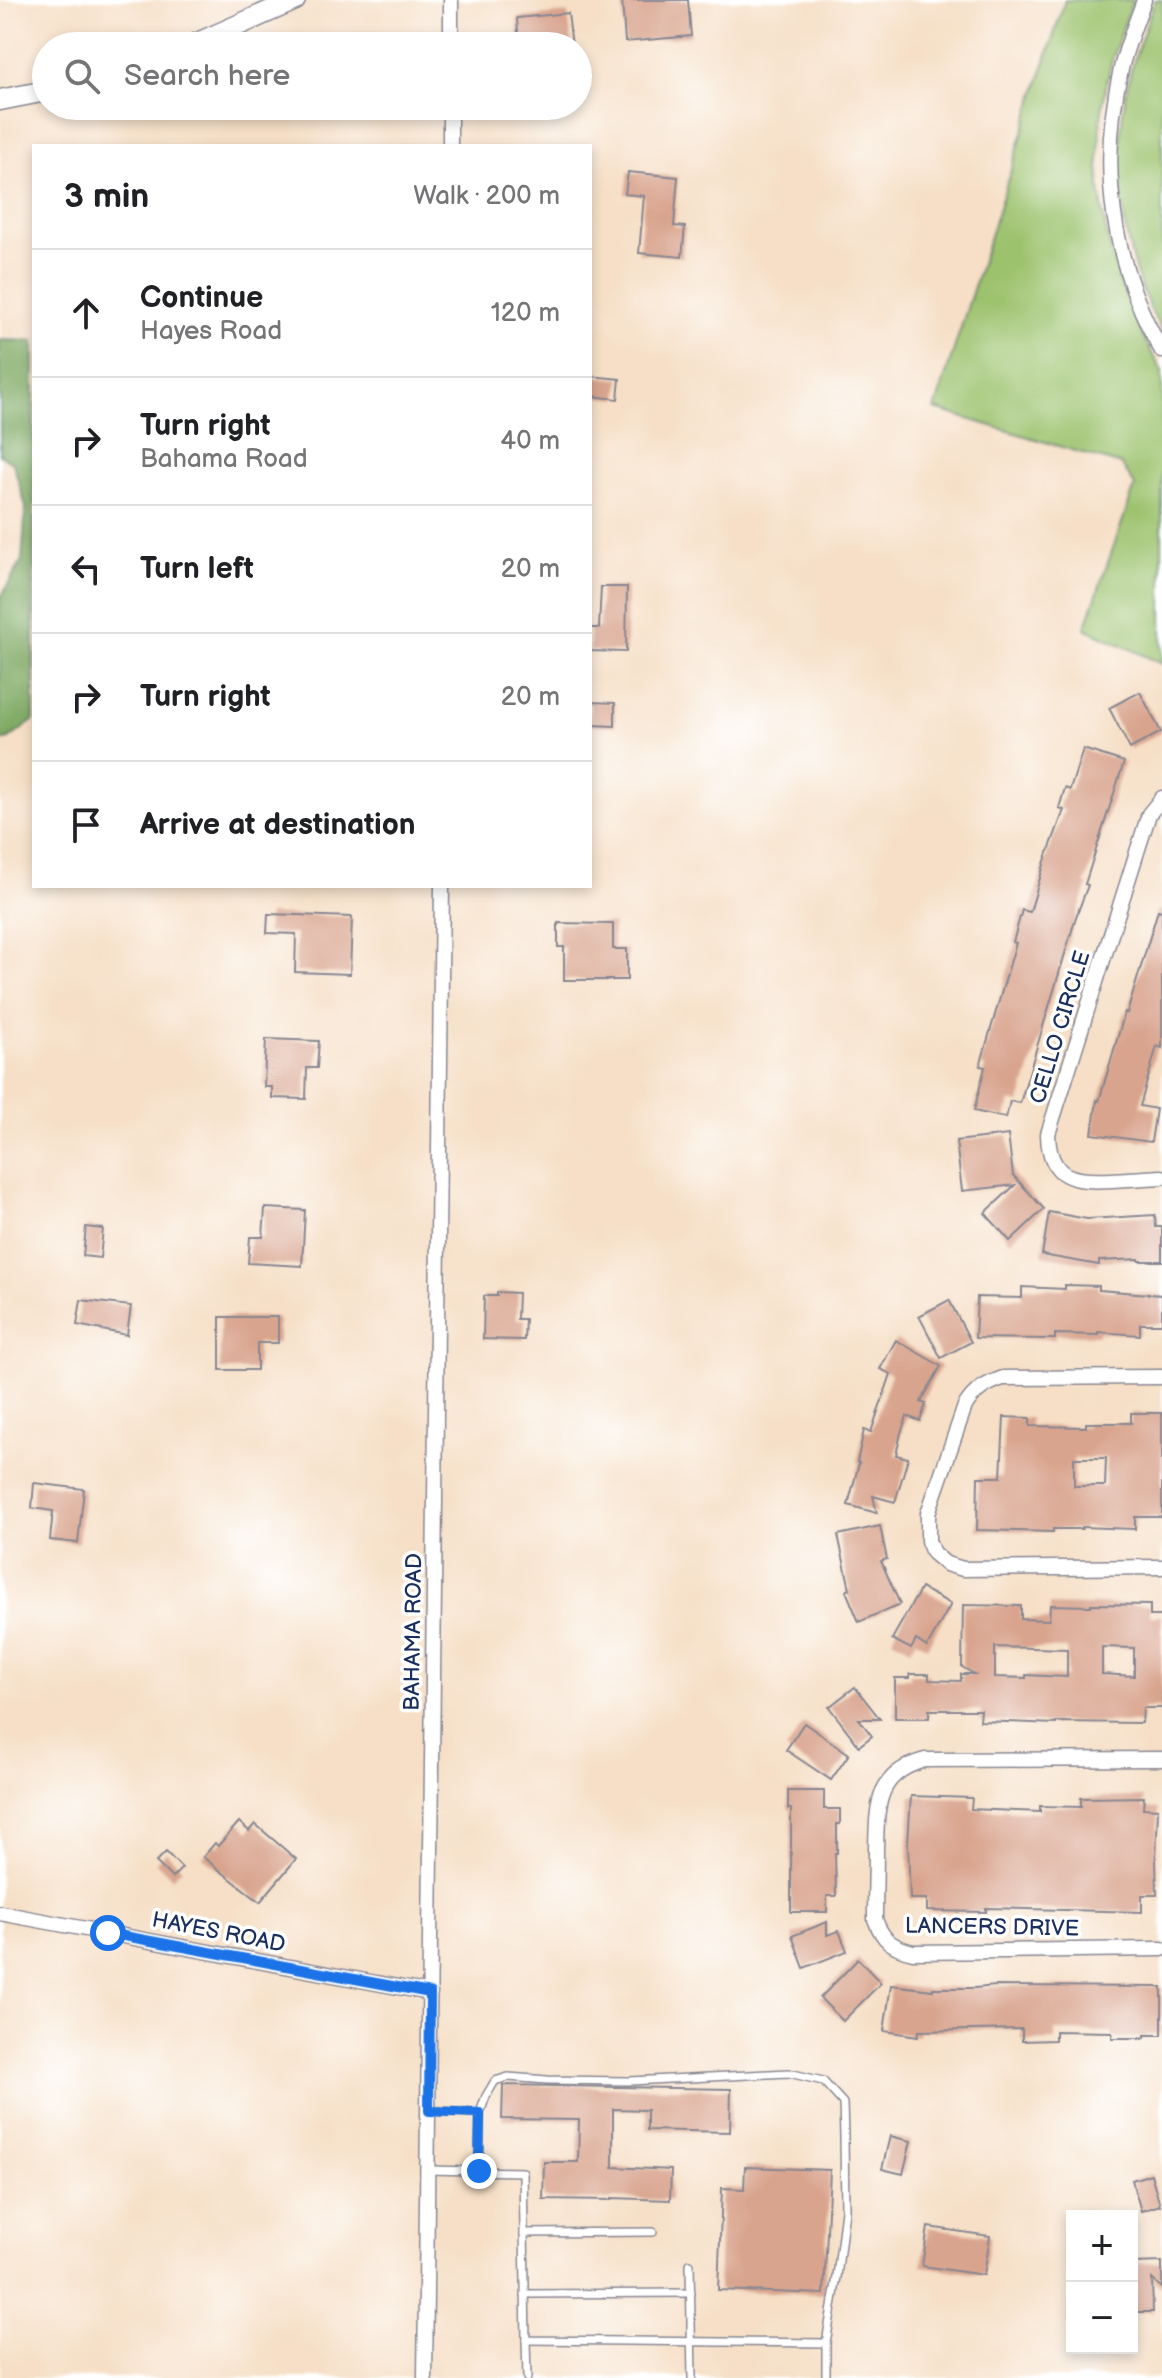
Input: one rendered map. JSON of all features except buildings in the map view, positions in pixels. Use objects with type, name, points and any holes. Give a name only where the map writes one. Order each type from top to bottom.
[{"type":"street","points":[[223,32],[295,0]]},
{"type":"street","points":[[451,0],[451,32]]},
{"type":"street","points":[[1144,0],[1121,66],[1109,144],[1109,181],[1114,224],[1128,277],[1147,326],[1162,351]]},
{"type":"street","points":[[0,100],[32,94]]},
{"type":"street","points":[[450,120],[450,144]]},
{"type":"street","name":"CELLO CIRCLE","points":[[1162,798],[1149,814],[1048,1142],[1054,1164],[1061,1173],[1072,1178],[1088,1181],[1162,1177]]},
{"type":"street","name":"BAHAMA ROAD","points":[[425,2378],[442,888]]},
{"type":"street","points":[[1162,1377],[1003,1378],[986,1384],[972,1394],[965,1406],[928,1513],[928,1541],[933,1553],[946,1564],[963,1569],[1162,1567]]},
{"type":"street","name":"LANCERS DRIVE","points":[[1162,1759],[925,1760],[908,1764],[898,1770],[884,1788],[877,1805],[875,1919],[881,1935],[896,1948],[913,1952],[1162,1949]]},
{"type":"street","name":"HAYES ROAD","points":[[0,1913],[430,1993]]},
{"type":"lane","points":[[479,2171],[480,2113],[495,2081],[508,2077],[630,2081],[789,2073],[823,2081],[843,2103],[845,2210],[826,2343],[826,2378]]},
{"type":"lane","points":[[429,2111],[480,2113]]},
{"type":"lane","points":[[428,2170],[523,2172],[527,2378]]},
{"type":"lane","points":[[524,2233],[653,2232]]},
{"type":"lane","points":[[690,2264],[692,2378]]},
{"type":"lane","points":[[525,2294],[691,2293]]},
{"type":"lane","points":[[526,2340],[826,2343]]},
{"type":"green space","points":[[1065,0],[1133,0],[1111,64],[1103,104],[1099,144],[1100,184],[1113,261],[1142,335],[1162,371],[1162,664],[1085,628],[1135,486],[1122,465],[935,409]]},
{"type":"green space","points":[[1155,0],[1162,0],[1162,331],[1147,302],[1127,237],[1120,169],[1124,102],[1131,70]]},
{"type":"green space","points":[[0,340],[32,341],[32,722],[9,739],[0,741],[0,599],[22,560],[26,507],[13,463],[0,455]]},
{"type":"route","points":[[108,1933],[430,1993],[429,2111],[480,2113],[479,2171]]}]
